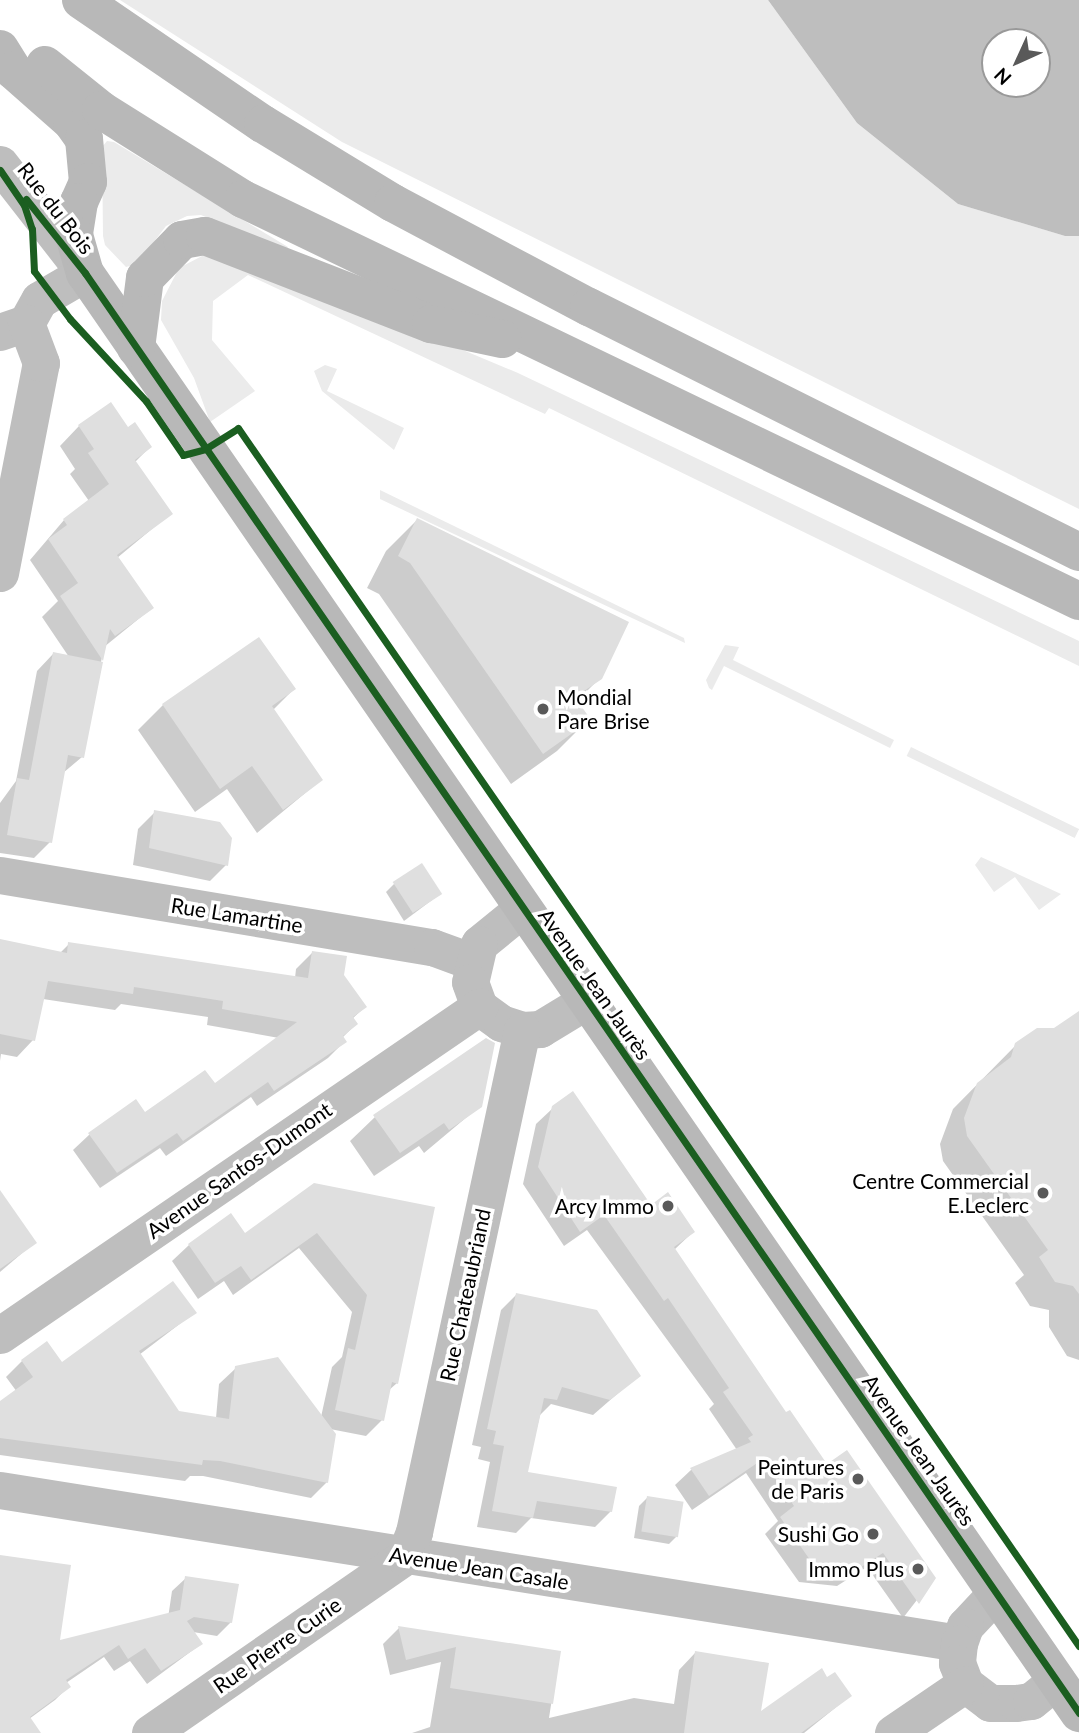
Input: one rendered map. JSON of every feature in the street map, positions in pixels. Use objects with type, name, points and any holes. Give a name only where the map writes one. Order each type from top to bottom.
[{"type":"main road","points":[[81,0],[263,124],[393,203],[589,307],[1079,552]]},
{"type":"main road","points":[[0,24],[101,110],[243,199],[1079,601]]},
{"type":"main road","name":"Avenue Jean Jaurès","points":[[0,49],[13,71],[72,122],[84,139],[88,182],[79,202],[74,235],[85,274],[1079,1713]]},
{"type":"main road","points":[[136,348],[145,278],[182,240],[205,236],[431,324],[562,351]]},
{"type":"street","name":"Rue du Bois","points":[[0,164],[85,274]]},
{"type":"street","points":[[0,573],[41,363],[13,328],[39,300],[85,274]]},
{"type":"street","name":"Rue Lamartine","points":[[0,875],[432,947],[472,962]]},
{"type":"street","points":[[522,909],[479,944],[472,962],[470,982],[479,1007],[501,1023],[522,1030],[540,1029],[586,1001]]},
{"type":"street","name":"Avenue Santos-Dumont","points":[[0,1335],[479,1007]]},
{"type":"street","name":"Rue Chateaubriand","points":[[404,1558],[414,1532],[522,1030]]},
{"type":"street","name":"Avenue Jean Casale","points":[[0,1490],[404,1558],[958,1643]]},
{"type":"street","name":"Rue Pierre Curie","points":[[150,1733],[404,1558]]},
{"type":"street","points":[[996,1594],[965,1626],[958,1643],[957,1663],[965,1684],[990,1703],[1017,1718],[1031,1701],[1057,1680]]},
{"type":"street","points":[[893,1733],[965,1684]]},
{"type":"shaded area","points":[[120,0],[768,0],[857,123],[958,204],[1065,236],[1079,236],[1079,509],[342,142]]},
{"type":"shaded area","points":[[768,0],[1079,0],[1079,236],[1065,236],[958,204],[857,123]]},
{"type":"shaded area","points":[[107,141],[114,142],[288,247],[285,251],[201,215],[187,216],[166,226],[137,264],[126,267],[105,245],[103,236],[102,147]]},
{"type":"shaded area","points":[[220,255],[277,272],[518,373],[1079,641],[1079,666],[549,408],[545,414],[248,275],[213,301],[212,340],[255,391],[210,422],[194,378],[161,320],[162,301],[179,268],[202,256]]},
{"type":"shaded area","points":[[325,365],[337,369],[327,391],[404,428],[394,450],[322,391],[314,371]]},
{"type":"shaded area","points":[[380,490],[684,638],[685,643],[380,499]]},
{"type":"shaded area","points":[[725,645],[739,647],[733,660],[894,740],[890,748],[724,666],[712,690],[706,680]]},
{"type":"shaded area","points":[[911,747],[1079,829],[1075,838],[907,756]]},
{"type":"shaded area","points":[[981,857],[1061,894],[1039,910],[1015,877],[994,892],[975,865]]},
{"type":"building","points":[[111,402],[128,427],[135,422],[152,447],[135,460],[173,514],[117,555],[154,608],[115,636],[110,629],[103,661],[60,596],[78,583],[48,539],[67,525],[63,519],[109,484],[88,453],[94,449],[78,425]]},
{"type":"building","points":[[417,518],[629,622],[602,679],[575,697],[591,720],[543,754],[410,563],[398,556]]},
{"type":"building","points":[[259,637],[296,689],[272,706],[323,780],[283,810],[252,766],[220,789],[162,704]]},
{"type":"building","points":[[53,652],[103,662],[84,758],[68,755],[52,843],[7,835],[17,778],[29,780]]},
{"type":"building","points":[[154,810],[220,822],[232,838],[228,866],[149,848]]},
{"type":"building","points":[[422,863],[442,894],[413,913],[393,882]]},
{"type":"building","points":[[0,939],[67,953],[68,942],[308,978],[312,951],[347,956],[344,975],[367,1007],[353,1017],[358,1024],[343,1036],[347,1042],[274,1091],[268,1082],[183,1141],[177,1133],[117,1173],[88,1133],[136,1099],[145,1112],[205,1070],[215,1083],[297,1022],[222,1009],[223,1001],[134,987],[133,994],[48,981],[35,1041],[0,1034]]},
{"type":"building","name":"Centre Commercial E.Leclerc","points":[[1079,1011],[1079,1294],[1073,1286],[1055,1282],[1039,1257],[1048,1250],[967,1136],[964,1118],[977,1083],[1011,1057],[1015,1043],[1037,1028],[1054,1028]]},
{"type":"building","points":[[486,1038],[495,1043],[482,1107],[449,1130],[444,1123],[400,1153],[373,1115]]},
{"type":"building","points":[[573,1091],[651,1205],[668,1192],[695,1232],[674,1247],[786,1412],[790,1410],[827,1464],[847,1450],[936,1578],[919,1604],[883,1553],[855,1571],[815,1567],[780,1517],[794,1506],[763,1459],[709,1496],[690,1468],[751,1442],[748,1438],[753,1435],[723,1392],[729,1388],[668,1298],[664,1301],[604,1215],[580,1232],[538,1167],[552,1106]]},
{"type":"building","points":[[314,1183],[435,1207],[398,1384],[392,1382],[384,1421],[335,1410],[348,1348],[355,1350],[367,1295],[317,1233],[251,1280],[241,1266],[215,1283],[188,1244],[231,1213],[245,1233]]},
{"type":"building","points":[[0,1190],[37,1243],[0,1269]]},
{"type":"building","points":[[173,1281],[197,1313],[139,1351],[179,1411],[229,1419],[235,1366],[278,1357],[336,1434],[328,1483],[220,1461],[203,1460],[202,1465],[0,1438],[0,1401],[33,1377],[21,1360],[47,1341],[62,1362]]},
{"type":"building","points":[[516,1293],[597,1310],[641,1376],[610,1400],[562,1387],[557,1400],[544,1398],[528,1472],[617,1487],[612,1512],[537,1501],[533,1518],[492,1511],[504,1446],[493,1444],[496,1431],[487,1429]]},
{"type":"building","points":[[647,1496],[684,1502],[678,1537],[641,1532]]},
{"type":"building","points":[[0,1555],[71,1565],[60,1640],[180,1610],[185,1576],[239,1584],[232,1623],[194,1617],[187,1621],[203,1644],[161,1671],[145,1648],[128,1659],[119,1645],[66,1680],[71,1687],[30,1717],[41,1733],[0,1733]]},
{"type":"building","points":[[398,1626],[561,1651],[553,1704],[450,1688],[456,1647],[406,1660]]},
{"type":"building","points":[[695,1651],[769,1663],[761,1711],[822,1668],[827,1677],[835,1672],[852,1696],[801,1733],[684,1733]]},
{"type":"cycle path","points":[[0,170],[24,205],[32,229],[34,271],[70,319],[146,401],[183,455],[205,449],[238,428],[1079,1646]]},
{"type":"cycle path","points":[[26,199],[85,273],[1079,1713]]},
{"type":"place","name":"Mondial Pare Brise","points":[[543,709]]},
{"type":"place","name":"Centre Commercial E.Leclerc","points":[[1043,1193]]},
{"type":"place","name":"Arcy Immo","points":[[668,1206]]},
{"type":"place","name":"Peintures de Paris","points":[[858,1479]]},
{"type":"place","name":"Sushi Go","points":[[873,1534]]},
{"type":"place","name":"Immo Plus","points":[[918,1569]]}]
